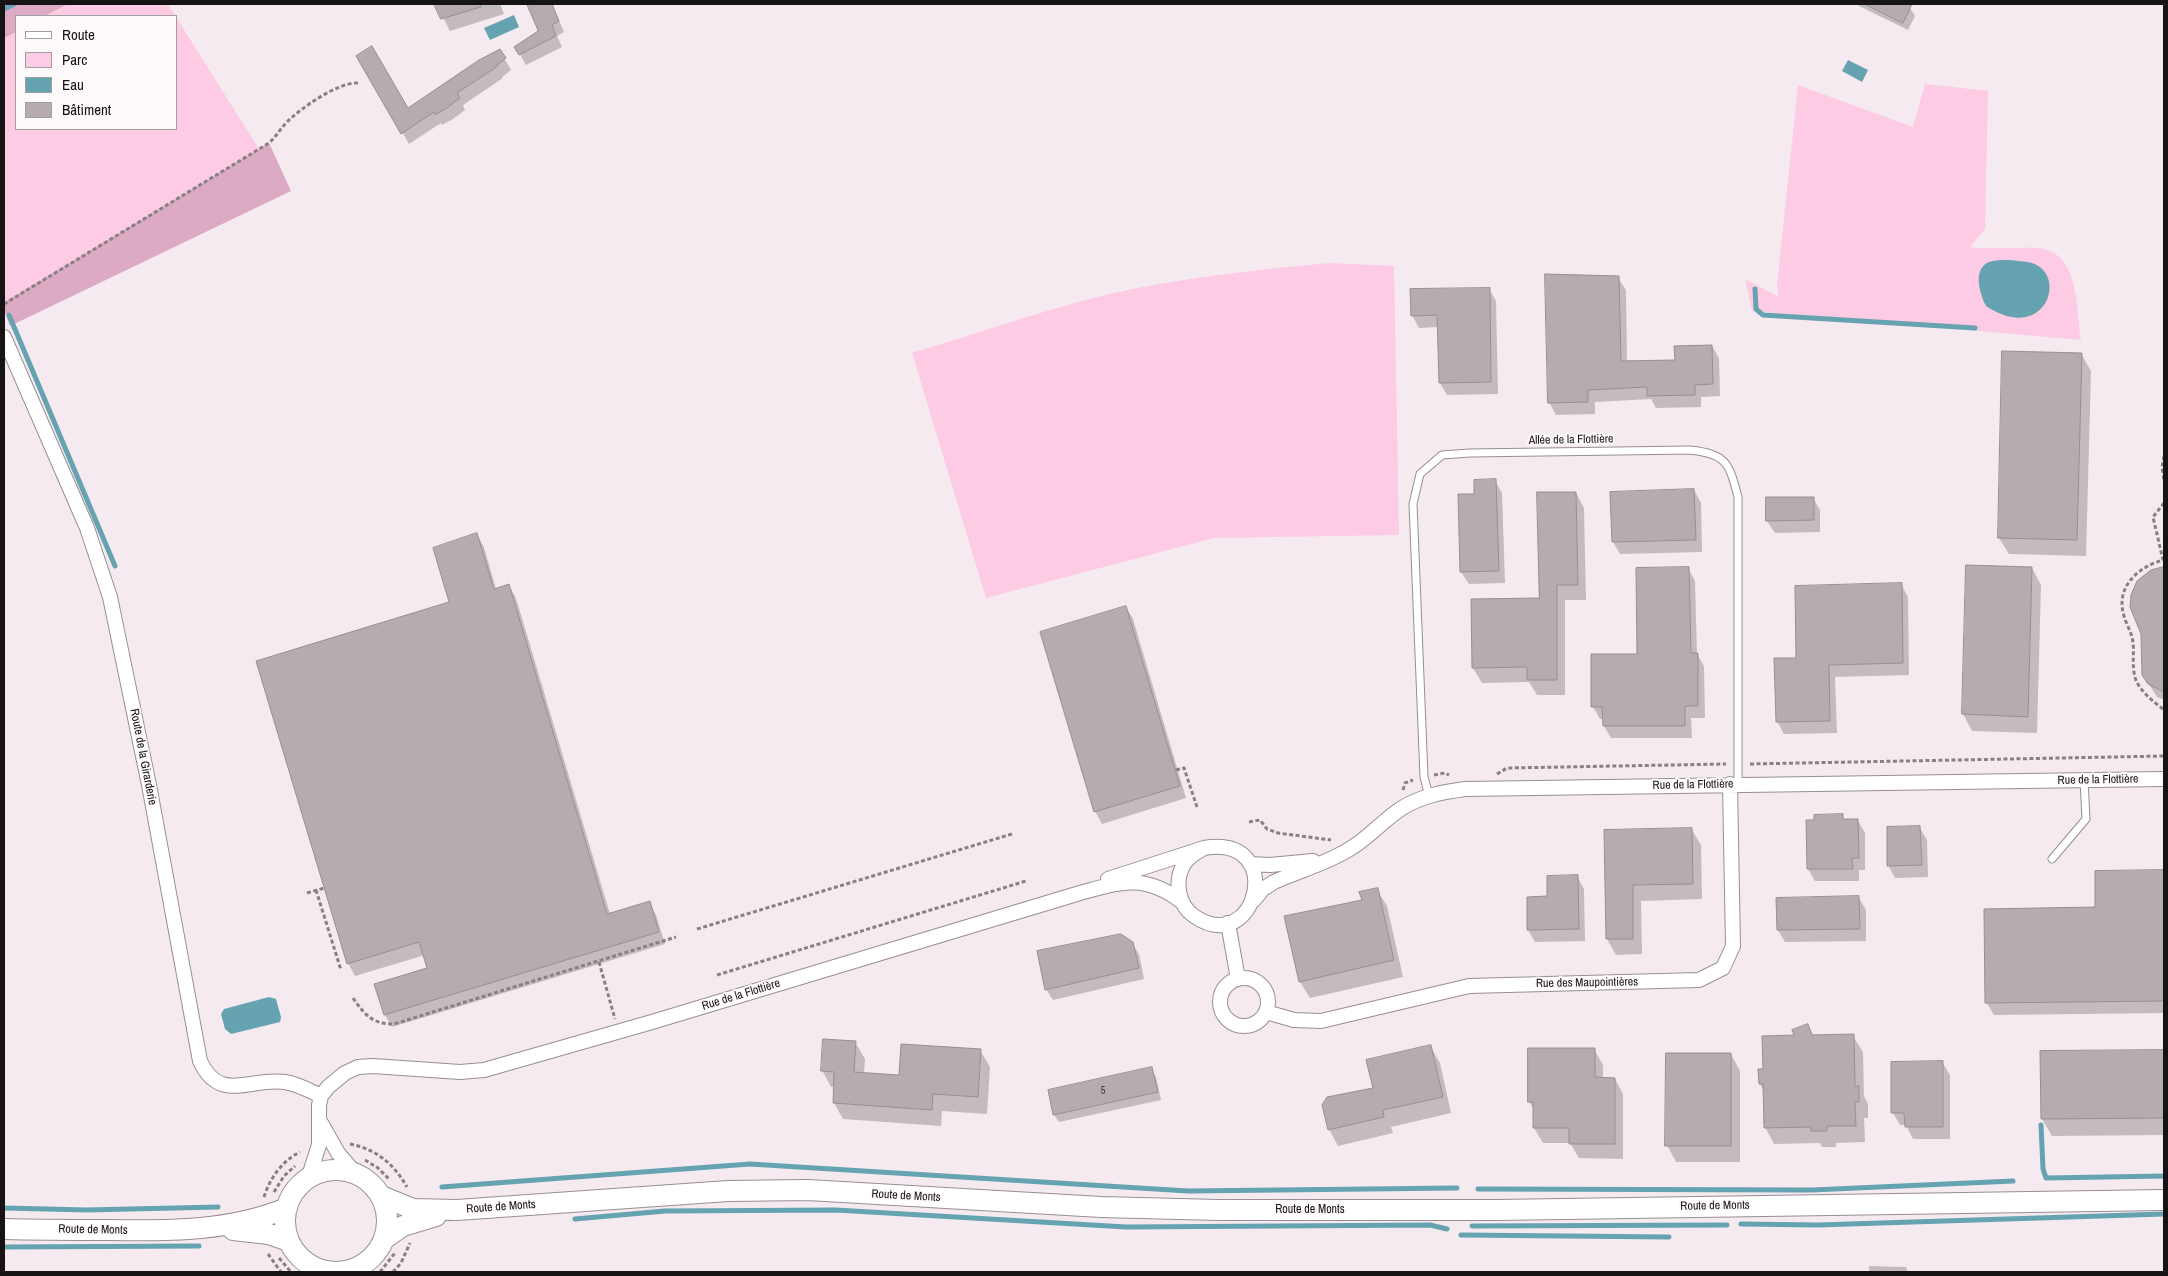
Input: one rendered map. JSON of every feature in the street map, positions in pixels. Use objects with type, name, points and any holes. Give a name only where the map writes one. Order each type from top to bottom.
[{"type":"main road","points":[[331,1170],[344,1170],[356,1174],[370,1183],[380,1196],[387,1217],[384,1239],[375,1254],[359,1269],[336,1272],[313,1269],[298,1255],[290,1241],[286,1229],[287,1208],[296,1190],[308,1179],[319,1173],[331,1170]]},
{"type":"main road","name":"Route de Monts","points":[[380,1196],[405,1198],[413,1209],[458,1210],[728,1191],[808,1190],[1100,1207],[1219,1210],[1497,1210],[2164,1200]]},
{"type":"main road","name":"Route de Monts","points":[[4,1229],[162,1231],[212,1228],[268,1216],[287,1208]]},
{"type":"main road","name":"Route de Monts","points":[[384,1239],[407,1234],[458,1210]]},
{"type":"main road","name":"Route de Monts","points":[[212,1228],[269,1234],[290,1241]]},
{"type":"street","name":"Route de la Girarderie","points":[[4,337],[87,528],[110,597],[150,794],[200,1061],[211,1079],[219,1083],[230,1086],[285,1082],[321,1096]]},
{"type":"street","name":"Rue de la Flottière","points":[[1254,900],[1263,889],[1274,882],[1347,851],[1402,808],[1429,796],[1464,789],[2164,779]]},
{"type":"street","name":"Rue des Maupointières","points":[[1266,1012],[1294,1020],[1321,1021],[1469,986],[1699,980],[1723,968],[1734,946],[1734,784]]},
{"type":"street","points":[[1093,890],[1116,876],[1204,848],[1217,846],[1230,848],[1242,854],[1250,864],[1255,876],[1256,888],[1254,900],[1243,914],[1228,923],[1215,924],[1202,921],[1190,913],[1182,902],[1178,889],[1179,876],[1184,864],[1193,854],[1204,848]]},
{"type":"street","points":[[1250,864],[1270,865],[1312,861],[1347,851]]},
{"type":"street","name":"Rue de la Flottière","points":[[321,1096],[336,1079],[358,1068],[373,1066],[460,1072],[484,1070],[619,1032],[1093,890],[1122,883],[1145,883],[1165,890],[1182,902]]},
{"type":"street","points":[[1228,923],[1238,979]]},
{"type":"street","points":[[1238,979],[1253,980],[1265,990],[1268,997],[1266,1012],[1262,1019],[1248,1027],[1239,1026],[1225,1018],[1221,1011],[1221,995],[1230,982],[1238,979]]},
{"type":"street","points":[[308,1179],[312,1152],[320,1145],[319,1118],[321,1096]]},
{"type":"street","points":[[319,1118],[341,1148],[356,1174]]},
{"type":"lane","name":"Allée de la Flottière","points":[[1429,796],[1424,777],[1413,504],[1420,474],[1442,455],[1470,453],[1690,450],[1712,452],[1730,468],[1738,497],[1734,784]]},
{"type":"lane","points":[[2052,859],[2086,819],[2084,780]]},
{"type":"path","points":[[4,304],[269,143],[276,137],[285,123],[319,98],[344,84],[358,83]]},
{"type":"path","points":[[2164,456],[2162,467],[2164,480]]},
{"type":"path","points":[[2164,503],[2153,517],[2163,560],[2150,564],[2136,572],[2126,585],[2122,602],[2123,615],[2132,635],[2136,681],[2146,695],[2164,710]]},
{"type":"path","points":[[1176,770],[1184,768],[1197,807]]},
{"type":"path","points":[[697,929],[1012,834]]},
{"type":"path","points":[[717,975],[1026,882]]},
{"type":"path","points":[[307,893],[324,888]]},
{"type":"path","points":[[316,890],[341,970]]},
{"type":"path","points":[[353,998],[360,1008],[375,1022],[394,1024],[676,937]]},
{"type":"path","points":[[599,962],[619,1032]]},
{"type":"path","points":[[341,1148],[357,1145],[381,1156],[400,1175],[405,1198]]},
{"type":"path","points":[[341,1148],[378,1168],[405,1198]]},
{"type":"path","points":[[277,1187],[312,1152]]},
{"type":"path","points":[[263,1200],[270,1182],[277,1171],[291,1158],[312,1152]]},
{"type":"path","points":[[380,1272],[392,1259],[407,1234]]},
{"type":"path","points":[[393,1272],[401,1264],[407,1234]]},
{"type":"path","points":[[266,1248],[268,1255],[281,1272]]},
{"type":"green space","points":[[68,4],[167,4],[175,15],[47,15]]},
{"type":"green space","points":[[178,20],[259,149],[4,304],[4,38],[15,32],[15,130],[178,130]]},
{"type":"green space","points":[[1925,84],[1988,91],[1985,229],[1970,247],[2035,248],[2050,251],[2060,258],[2068,269],[2073,282],[2081,340],[1752,311],[1745,279],[1779,297],[1777,285],[1798,85],[1913,127]]},
{"type":"green space","points":[[1330,263],[1394,266],[1399,535],[1214,538],[986,598],[912,353],[1032,315],[1105,295],[1217,275]]},
{"type":"shaded area","points":[[4,4],[68,4],[47,15],[15,15],[15,32],[4,38]]},
{"type":"shaded area","points":[[269,143],[291,191],[10,326],[4,310],[5,302]]},
{"type":"water","points":[[514,15],[519,27],[490,40],[484,28]]},
{"type":"water","points":[[1848,60],[1868,70],[1862,82],[1842,71]]},
{"type":"water","points":[[2009,260],[2032,263],[2043,270],[2049,280],[2049,292],[2045,304],[2036,313],[2023,317],[2006,316],[1986,306],[1979,282],[1981,270],[1989,262]]},
{"type":"water","points":[[269,997],[276,999],[281,1017],[280,1022],[231,1034],[225,1029],[221,1014],[224,1009]]},
{"type":"building","points":[[434,4],[480,4],[481,7],[441,19]]},
{"type":"building","points":[[527,4],[552,4],[559,21],[552,25],[556,36],[519,55],[514,47],[538,31]]},
{"type":"building","points":[[1865,4],[1912,4],[1903,23]]},
{"type":"building","points":[[372,46],[408,108],[479,60],[500,49],[506,58],[498,66],[457,93],[460,98],[447,108],[435,115],[434,112],[401,134],[356,56]]},
{"type":"building","points":[[1545,274],[1619,276],[1621,361],[1675,360],[1674,346],[1712,345],[1713,384],[1695,385],[1695,395],[1647,396],[1647,387],[1588,390],[1588,402],[1548,403]]},
{"type":"building","points":[[1490,288],[1491,382],[1439,383],[1437,315],[1411,316],[1410,289]]},
{"type":"building","points":[[2002,351],[2082,353],[2077,540],[1998,538]]},
{"type":"building","points":[[1496,479],[1499,571],[1460,572],[1458,494],[1474,494],[1474,480]]},
{"type":"building","points":[[1694,489],[1696,540],[1612,542],[1610,492]]},
{"type":"building","points":[[1537,492],[1576,492],[1578,585],[1557,585],[1557,680],[1527,680],[1527,667],[1472,668],[1471,599],[1539,598]]},
{"type":"building","points":[[1766,497],[1814,497],[1814,520],[1766,521]]},
{"type":"building","points":[[477,533],[494,589],[509,584],[607,914],[650,901],[659,932],[384,1015],[374,984],[427,968],[419,942],[347,964],[256,661],[449,602],[433,548]]},
{"type":"building","points":[[1966,565],[2032,567],[2028,717],[1962,714]]},
{"type":"building","points":[[1689,567],[1691,653],[1698,653],[1698,706],[1685,706],[1685,726],[1603,726],[1602,707],[1591,707],[1591,654],[1637,654],[1636,568]]},
{"type":"building","points":[[2164,567],[2164,692],[2148,684],[2142,675],[2141,634],[2130,607],[2131,595],[2137,581],[2151,570]]},
{"type":"building","points":[[1902,583],[1903,663],[1829,665],[1830,721],[1776,722],[1774,658],[1796,658],[1795,586]]},
{"type":"building","points":[[1126,606],[1180,786],[1094,812],[1040,632]]},
{"type":"building","points":[[1843,814],[1843,819],[1858,819],[1859,858],[1852,858],[1853,869],[1807,869],[1806,820],[1814,820],[1814,815]]},
{"type":"building","points":[[1920,826],[1922,865],[1887,866],[1887,827]]},
{"type":"building","points":[[1692,828],[1693,884],[1633,885],[1633,939],[1606,939],[1604,830]]},
{"type":"building","points":[[2164,870],[2164,1001],[1985,1003],[1984,909],[2095,907],[2095,871]]},
{"type":"building","points":[[1578,875],[1579,929],[1527,930],[1527,897],[1547,896],[1547,876]]},
{"type":"building","points":[[1378,888],[1394,960],[1299,982],[1284,916],[1362,900],[1359,892]]},
{"type":"building","points":[[1859,896],[1860,929],[1777,930],[1776,898]]},
{"type":"building","points":[[1121,934],[1133,942],[1139,968],[1045,990],[1037,951]]},
{"type":"building","points":[[1808,1024],[1812,1035],[1854,1034],[1855,1086],[1859,1086],[1859,1102],[1855,1102],[1856,1126],[1827,1126],[1827,1131],[1811,1131],[1811,1127],[1764,1128],[1763,1084],[1759,1084],[1758,1069],[1763,1069],[1762,1036],[1794,1035],[1792,1030]]},
{"type":"building","points":[[823,1039],[856,1041],[854,1072],[899,1075],[901,1044],[981,1049],[978,1097],[933,1094],[932,1110],[833,1103],[834,1072],[821,1071]]},
{"type":"building","points":[[1431,1045],[1443,1097],[1383,1110],[1384,1117],[1328,1130],[1322,1105],[1327,1097],[1373,1088],[1366,1060]]},
{"type":"building","points":[[1528,1048],[1595,1048],[1595,1077],[1615,1078],[1615,1144],[1569,1144],[1569,1128],[1533,1128],[1533,1102],[1528,1102]]},
{"type":"building","points":[[2164,1050],[2164,1118],[2041,1119],[2040,1051]]},
{"type":"building","points":[[1666,1053],[1731,1053],[1731,1146],[1665,1146]]},
{"type":"building","points":[[1943,1061],[1943,1127],[1905,1127],[1904,1113],[1891,1113],[1891,1062]]},
{"type":"building","points":[[1152,1067],[1158,1092],[1053,1115],[1048,1090]]},
{"type":"waterway","points":[[4,9],[14,4]]},
{"type":"waterway","points":[[1755,289],[1756,309],[1763,315],[1975,328]]},
{"type":"waterway","points":[[9,315],[115,566]]},
{"type":"waterway","points":[[2041,1125],[2043,1169],[2046,1178],[2164,1176]]},
{"type":"waterway","points":[[442,1187],[750,1164],[1188,1191],[1457,1188]]},
{"type":"waterway","points":[[1478,1189],[1812,1190],[2013,1181]]},
{"type":"waterway","points":[[4,1208],[87,1210],[218,1207]]},
{"type":"waterway","points":[[575,1219],[665,1211],[836,1210],[1126,1227],[1430,1225],[1447,1229]]},
{"type":"waterway","points":[[1741,1224],[1818,1225],[2164,1214]]},
{"type":"waterway","points":[[1472,1226],[1727,1225]]},
{"type":"waterway","points":[[1461,1235],[1669,1237]]},
{"type":"waterway","points":[[4,1247],[199,1246]]}]
